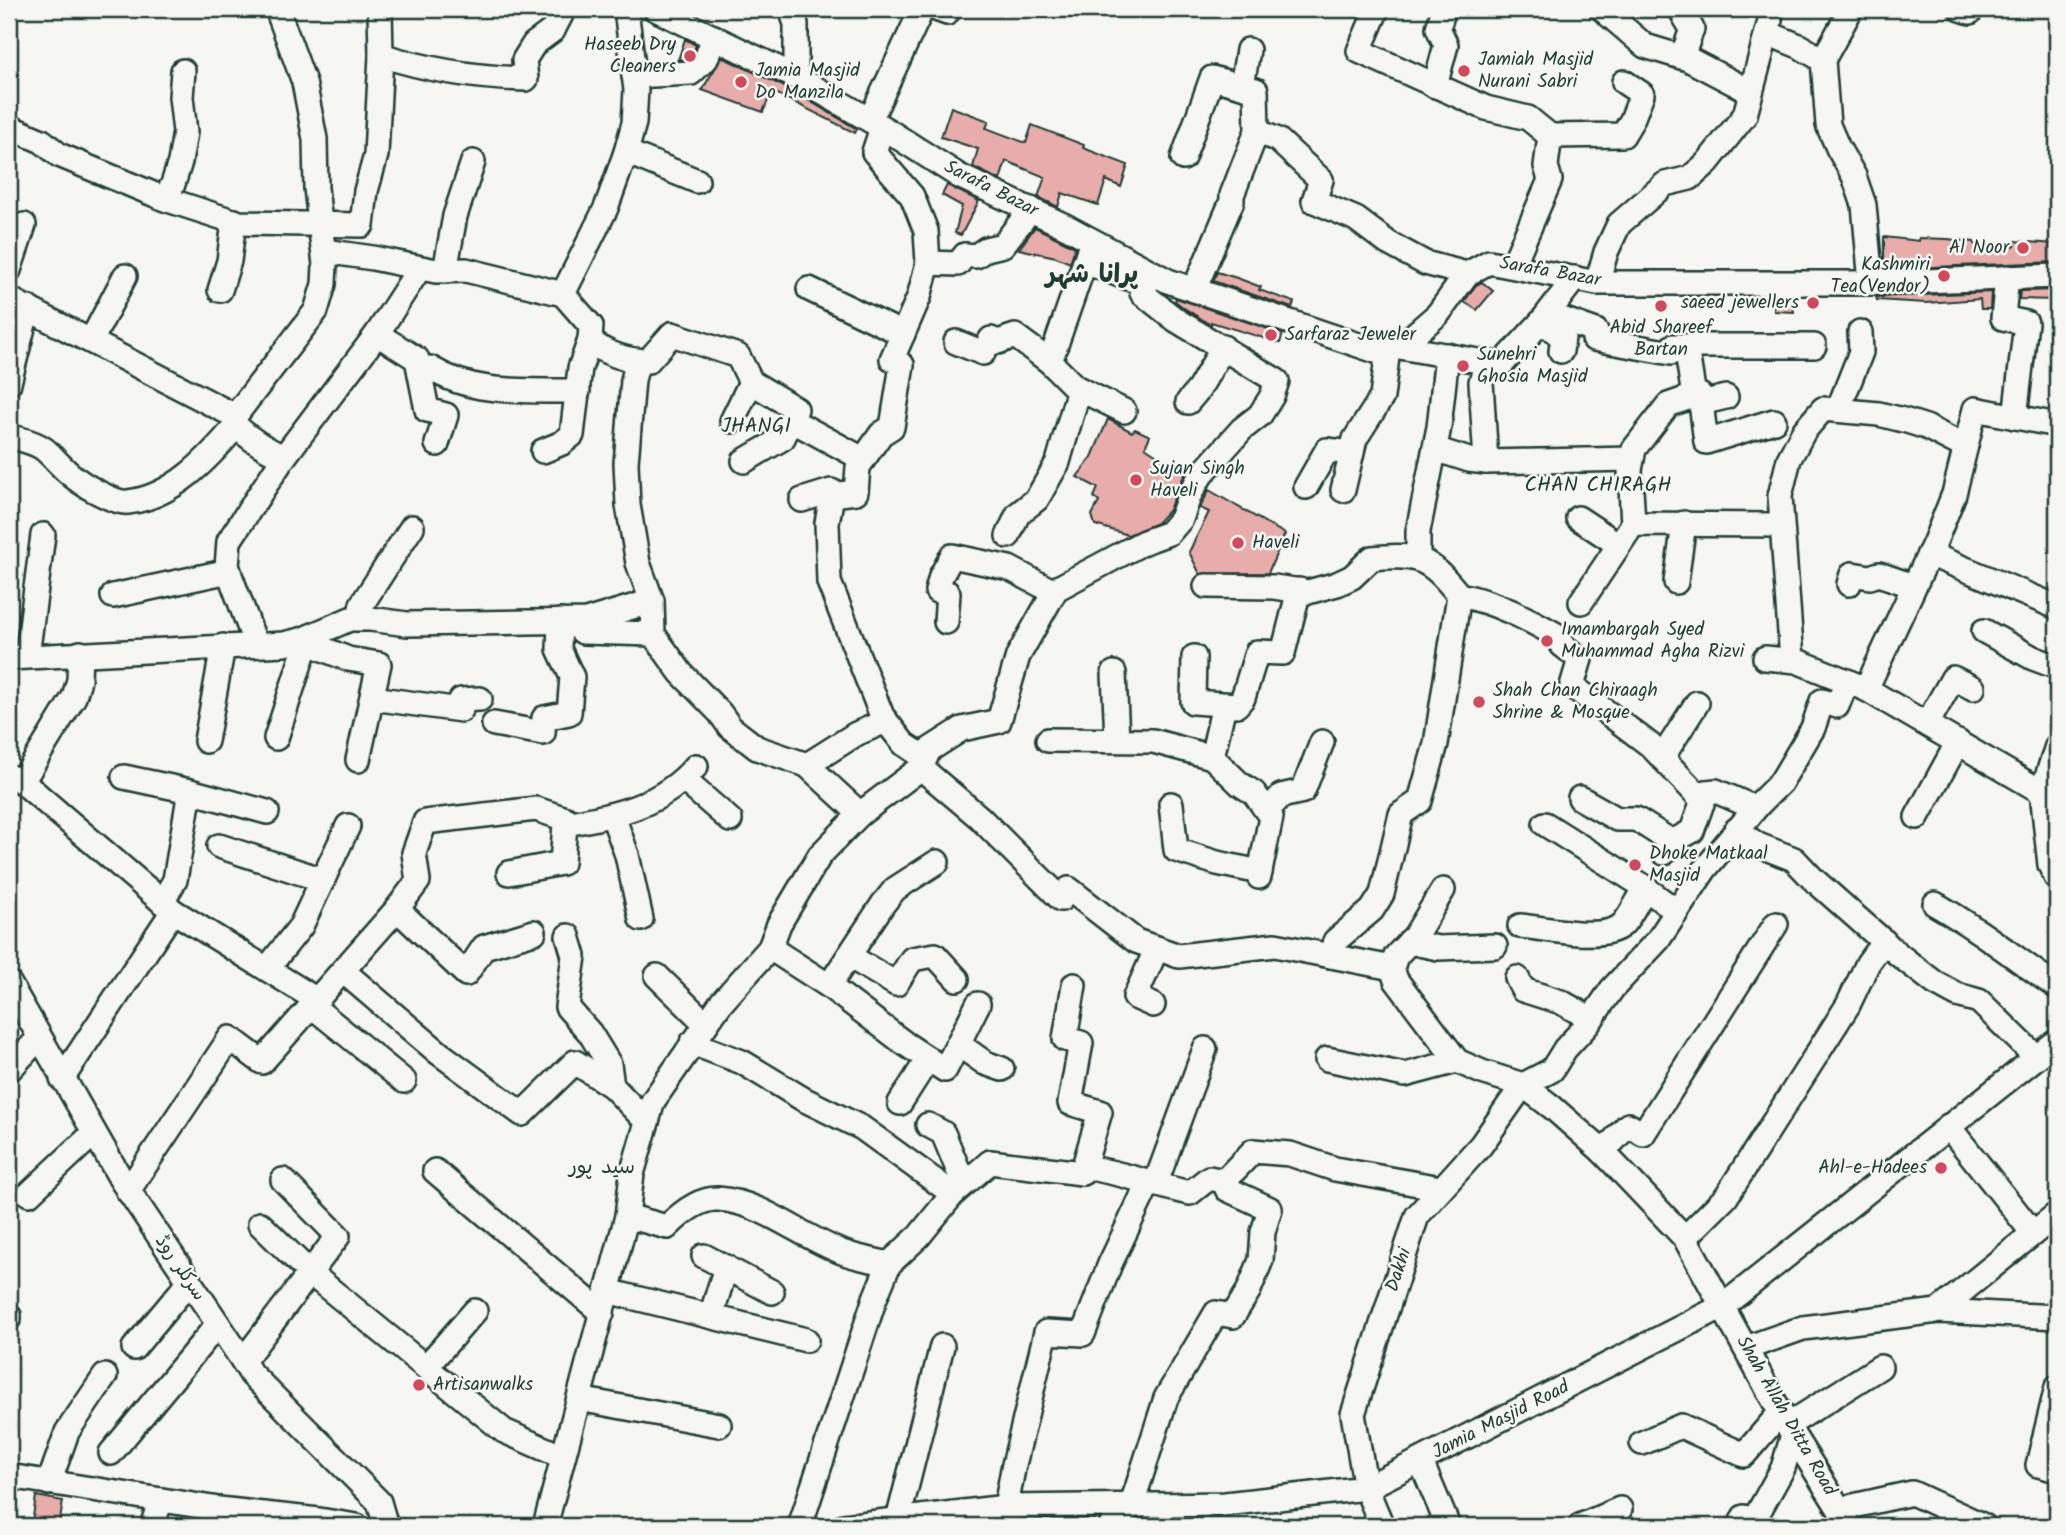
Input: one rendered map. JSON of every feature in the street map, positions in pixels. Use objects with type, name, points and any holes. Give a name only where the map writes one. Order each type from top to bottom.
[{"type":"street","points":[[9,436],[42,447],[77,480],[106,496],[126,503],[159,493],[188,475],[214,452],[316,311],[324,284],[324,251],[316,188],[315,139],[304,82],[277,9]]},
{"type":"street","points":[[9,127],[42,141],[59,155],[165,199],[234,221],[362,225],[366,191],[376,155],[381,55],[380,9]]},
{"type":"street","points":[[381,55],[421,68],[526,79],[524,60],[534,44],[553,30],[564,9]]},
{"type":"street","points":[[563,295],[606,208],[634,123],[636,89],[626,9]]},
{"type":"street","name":"Sarafa Bazar","points":[[654,9],[796,77],[959,176],[1031,209],[1089,251],[1168,281],[1376,351],[1394,348],[1487,362]]},
{"type":"street","points":[[791,9],[796,24],[796,77]]},
{"type":"street","points":[[832,495],[856,492],[858,467],[881,434],[892,427],[902,365],[892,359],[919,297],[928,263],[926,231],[912,196],[874,152],[876,124],[922,9]]},
{"type":"street","points":[[936,9],[947,13],[949,9]]},
{"type":"street","points":[[1377,9],[1359,51],[1486,108],[1528,118],[1550,136],[1623,135],[1642,94],[1624,82]]},
{"type":"street","points":[[1435,86],[1446,45],[1438,28],[1444,9]]},
{"type":"street","points":[[1602,9],[1646,46],[1682,57],[1751,92]]},
{"type":"street","points":[[1680,9],[1692,29],[1682,57]]},
{"type":"street","points":[[1486,462],[1482,382],[1487,362],[1495,364],[1508,359],[1545,317],[1586,281],[1606,251],[1619,223],[1665,184],[1689,178],[1707,163],[1745,115],[1770,21],[1770,9]]},
{"type":"street","points":[[1851,9],[1823,60],[1828,125],[1854,176],[1864,205],[1871,283]]},
{"type":"street","points":[[1767,33],[1799,46],[1823,60]]},
{"type":"street","points":[[634,76],[691,73],[706,59],[714,37]]},
{"type":"street","points":[[1242,86],[1248,50]]},
{"type":"street","points":[[165,199],[180,162],[185,132],[181,97],[183,71]]},
{"type":"street","points":[[1183,158],[1212,78],[1255,90],[1257,131],[1232,201],[1194,290]]},
{"type":"street","points":[[1257,131],[1278,140],[1321,180],[1314,201],[1356,219],[1388,243],[1425,263],[1467,274],[1438,314],[1394,348],[1382,397],[1355,439],[1343,490]]},
{"type":"street","points":[[1513,265],[1550,180],[1546,166],[1550,136]]},
{"type":"street","points":[[626,152],[697,181]]},
{"type":"street","points":[[445,271],[455,216],[473,163]]},
{"type":"street","points":[[928,263],[958,264],[965,255],[976,256],[986,249],[1003,244],[1031,209]]},
{"type":"street","points":[[220,290],[229,261],[234,221]]},
{"type":"street","points":[[9,270],[24,225]]},
{"type":"street","points":[[324,251],[373,258],[419,269],[466,270],[563,295],[591,327],[590,340],[580,368],[572,435],[562,443],[543,451]]},
{"type":"street","points":[[545,1526],[627,1216],[632,1174],[653,1101],[721,1003],[770,948],[779,924],[820,855],[860,814],[923,763],[929,750],[962,729],[999,721],[1018,656],[1054,592],[1144,542],[1169,533],[1181,519],[1190,494],[1201,475],[1237,435],[1260,415],[1272,396],[1277,381],[1176,320],[1142,293],[1146,285],[1089,251],[1050,362]]},
{"type":"street","name":"Sarafa Bazar","points":[[1467,274],[1489,262],[1586,281],[1871,283],[2057,276]]},
{"type":"street","points":[[256,645],[229,571],[226,559],[229,541],[284,457],[377,334],[419,269]]},
{"type":"street","points":[[91,341],[125,276]]},
{"type":"street","points":[[2007,277],[2003,318],[2026,323],[2015,417]]},
{"type":"street","points":[[809,289],[903,334]]},
{"type":"street","points":[[9,383],[18,304],[235,421],[261,447],[284,457]]},
{"type":"street","points":[[1545,317],[1596,331],[1594,339],[1671,353],[1673,346],[1814,346]]},
{"type":"street","points":[[1545,317],[1563,338],[1561,351]]},
{"type":"street","points":[[1838,410],[1861,352],[1860,332]]},
{"type":"street","points":[[377,334],[417,359],[427,410],[446,415],[438,444]]},
{"type":"street","points":[[590,340],[609,352],[638,361],[648,361],[672,334],[738,356],[751,382],[796,409],[783,438],[744,461]]},
{"type":"street","points":[[956,342],[983,353],[991,339],[998,342],[1015,336],[1050,362],[1079,390],[1124,411]]},
{"type":"street","points":[[1686,346],[1706,442],[1774,421]]},
{"type":"street","points":[[1188,402],[1199,389],[1223,347]]},
{"type":"street","points":[[1418,558],[1418,531],[1445,390],[1447,355]]},
{"type":"street","points":[[638,361],[633,380],[626,463],[628,505],[638,563],[652,601],[653,634],[681,673],[730,727],[757,748],[807,765],[860,814]]},
{"type":"street","points":[[430,368],[448,379],[472,386],[498,390],[578,391]]},
{"type":"street","points":[[732,421],[751,382]]},
{"type":"street","points":[[1008,536],[1018,514],[1037,499],[1058,462],[1079,390]]},
{"type":"street","points":[[1581,602],[1633,524],[1630,470],[1634,449],[1668,405],[1726,397]]},
{"type":"street","points":[[1792,660],[1780,496],[1789,459],[1804,430],[1823,409],[1878,414],[1926,427],[1965,447]]},
{"type":"street","points":[[1523,1085],[1552,1070],[1612,989],[1658,940],[1705,869],[1755,808],[1781,782],[1813,727],[1822,701],[1837,706],[1857,685],[1929,554],[1954,494],[1975,409],[2057,425]]},
{"type":"street","points":[[792,420],[863,459]]},
{"type":"street","points":[[1435,449],[1469,460],[1486,462],[1632,459]]},
{"type":"street","points":[[1306,487],[1327,450],[1352,453]]},
{"type":"street","points":[[802,500],[831,491],[827,523],[829,582],[886,721],[904,744],[1061,899],[1069,889],[1136,941],[1179,956],[1275,946],[1392,968]]},
{"type":"street","points":[[1578,519],[1619,545]]},
{"type":"street","points":[[1676,582],[1684,523]]},
{"type":"street","points":[[1633,524],[1781,525]]},
{"type":"street","points":[[359,618],[362,604],[412,527]]},
{"type":"street","points":[[43,535],[18,657],[284,644],[304,641],[350,619],[359,618],[407,624],[586,621],[652,601]]},
{"type":"street","points":[[1929,554],[2057,607]]},
{"type":"street","points":[[946,622],[948,593],[937,591],[951,556],[1009,568],[1054,592]]},
{"type":"street","points":[[1206,586],[1274,587],[1308,592],[1352,577],[1372,558],[1418,558],[1442,573],[1459,595],[1493,604],[1560,637],[1562,645],[1580,659],[1572,686],[1620,720],[1662,758],[1703,801]]},
{"type":"street","points":[[113,596],[229,571]]},
{"type":"street","points":[[1849,584],[1852,574],[1879,574],[1913,586]]},
{"type":"street","points":[[1194,657],[1193,702],[1237,705],[1243,698],[1256,652],[1283,653],[1299,590]]},
{"type":"street","points":[[1331,956],[1335,941],[1372,909],[1382,894],[1401,814],[1420,802],[1436,744],[1459,595]]},
{"type":"street","points":[[565,621],[583,632],[653,634]]},
{"type":"street","points":[[494,724],[543,733],[544,718],[569,713],[572,677],[559,649],[565,621]]},
{"type":"street","points":[[1984,631],[2033,658],[2057,667]]},
{"type":"street","points":[[304,641],[348,659],[379,664],[358,760]]},
{"type":"street","points":[[276,738],[304,641]]},
{"type":"street","points":[[206,741],[223,646]]},
{"type":"street","points":[[80,653],[79,680],[74,697],[15,779],[167,907],[267,969],[315,1003],[404,1081]]},
{"type":"street","points":[[1765,658],[1792,660],[1857,685],[2050,794]]},
{"type":"street","points":[[1114,673],[1117,739]]},
{"type":"street","points":[[1927,724],[1953,677],[1973,688]]},
{"type":"street","points":[[372,698],[461,710],[461,699],[480,699]]},
{"type":"street","points":[[1662,758],[1697,704]]},
{"type":"street","points":[[1212,757],[1224,705]]},
{"type":"street","points":[[807,765],[856,734],[886,721]]},
{"type":"street","points":[[1048,740],[1153,741],[1212,757],[1240,784],[1254,793],[1271,817],[1260,874],[1176,850],[1171,804]]},
{"type":"street","points":[[1267,811],[1281,796],[1303,791],[1322,742]]},
{"type":"street","points":[[1917,817],[1958,742]]},
{"type":"street","points":[[2057,746],[2050,794],[2050,865],[2057,880]]},
{"type":"street","points":[[565,824],[613,816],[657,798],[690,773],[730,820]]},
{"type":"street","points":[[124,777],[190,790],[267,811]]},
{"type":"street","points":[[62,1079],[167,907],[175,880],[190,790]]},
{"type":"street","points":[[1580,798],[1617,818],[1636,819],[1668,847],[1692,831],[1706,792],[1716,791],[1755,808]]},
{"type":"street","points":[[128,1191],[230,1038],[262,1062],[397,909],[418,881],[414,853],[425,822],[536,809],[566,819],[562,863],[509,873]]},
{"type":"street","points":[[613,816],[627,855],[641,919]]},
{"type":"street","points":[[1545,824],[1646,888],[1676,911]]},
{"type":"street","points":[[267,969],[301,926],[348,826]]},
{"type":"street","points":[[1736,830],[1758,845],[1794,859],[1813,879],[1935,983],[1957,995],[1979,1002],[2036,1057]]},
{"type":"street","points":[[219,845],[323,880]]},
{"type":"street","points":[[829,986],[895,889],[937,862]]},
{"type":"street","points":[[1520,926],[1592,935],[1611,930],[1622,925],[1646,888]]},
{"type":"street","points":[[1443,890],[1409,942],[1396,956],[1392,968],[1396,979],[1457,1061],[1523,1085],[1603,1152],[1685,1238],[1723,1306]]},
{"type":"street","points":[[1935,904],[1969,923],[2057,987]]},
{"type":"street","points":[[397,909],[466,974],[484,947],[534,932]]},
{"type":"street","points":[[1603,1152],[1628,1125],[1643,1134],[1776,924]]},
{"type":"street","points":[[568,936],[575,957],[567,1007],[590,1033],[609,1064],[612,1086]]},
{"type":"street","points":[[1685,1238],[1726,1196],[1848,1005],[1868,963],[1877,955],[1884,941]]},
{"type":"street","points":[[1409,942],[1438,948],[1495,946]]},
{"type":"street","points":[[770,948],[829,986],[904,1043],[945,1070],[978,1004]]},
{"type":"street","points":[[1153,1005],[1135,997],[1157,948]]},
{"type":"street","points":[[849,956],[895,984],[912,959],[935,955],[957,979]]},
{"type":"street","points":[[343,971],[439,1053],[522,1114],[575,1062],[612,1086],[647,1122]]},
{"type":"street","points":[[657,976],[699,1034],[803,1099],[862,1128],[958,1189]]},
{"type":"street","points":[[1517,978],[1523,990],[1562,1002],[1591,1019]]},
{"type":"street","name":"سرکلر روڈ","points":[[9,982],[128,1191],[251,1374],[379,1502],[386,1526]]},
{"type":"street","points":[[1074,985],[1065,1039],[1081,1043],[1070,1103],[1100,1112],[1083,1173]]},
{"type":"street","points":[[9,1070],[39,1038]]},
{"type":"street","name":"Jamia Masjid Road","points":[[844,1526],[898,1520],[1006,1517],[1131,1507],[1225,1504],[1366,1488],[1723,1306],[2057,1041]]},
{"type":"street","points":[[958,1044],[985,1063],[1002,1069]]},
{"type":"street","points":[[1006,1517],[1046,1332],[1083,1334],[1110,1265],[1152,1185],[1205,1049]]},
{"type":"street","points":[[900,1103],[928,1059]]},
{"type":"street","points":[[1326,1059],[1405,1075],[1457,1061]]},
{"type":"street","name":"Dakhi","points":[[1382,1526],[1366,1488],[1353,1414],[1417,1216],[1481,1144],[1523,1085]]},
{"type":"street","points":[[928,1125],[943,1133],[958,1189]]},
{"type":"street","points":[[1948,1126],[2033,1233]]},
{"type":"street","points":[[29,1194],[94,1133]]},
{"type":"street","points":[[1224,1181],[1253,1151],[1290,1154],[1335,1169],[1440,1188]]},
{"type":"street","points":[[800,1526],[875,1298],[889,1264],[919,1236],[958,1189],[990,1162],[1083,1173],[1089,1168],[1115,1171],[1152,1185],[1190,1194],[1209,1178],[1224,1181]]},
{"type":"street","points":[[435,1171],[604,1302],[711,1316],[806,1339]]},
{"type":"street","points":[[243,1361],[338,1236],[283,1180]]},
{"type":"street","points":[[1111,1526],[1131,1507],[1166,1398],[1216,1313],[1233,1316],[1249,1290],[1261,1260],[1263,1233],[1270,1209],[1227,1189],[1224,1181]]},
{"type":"street","points":[[627,1216],[667,1227],[679,1215],[698,1204],[716,1199],[747,1205],[843,1253],[889,1264]]},
{"type":"street","points":[[1938,1311],[2057,1214]]},
{"type":"street","points":[[260,1224],[310,1273],[504,1431],[564,1457]]},
{"type":"street","points":[[704,1256],[772,1292]]},
{"type":"street","points":[[711,1316],[726,1267]]},
{"type":"street","points":[[134,1348],[189,1282]]},
{"type":"street","name":"Shah Allah Ditta Road","points":[[1723,1306],[1787,1424],[1845,1518]]},
{"type":"street","points":[[426,1367],[475,1311]]},
{"type":"street","points":[[1746,1349],[1803,1328],[1938,1311],[2057,1317]]},
{"type":"street","points":[[111,1453],[218,1324]]},
{"type":"street","points":[[898,1520],[942,1346]]},
{"type":"street","points":[[1642,1443],[1681,1426],[1744,1455],[1787,1424],[1880,1367]]},
{"type":"street","points":[[49,1483],[68,1432],[105,1376]]},
{"type":"street","points":[[2057,1387],[2038,1465],[2057,1470]]},
{"type":"street","points":[[579,1399],[719,1425]]},
{"type":"street","points":[[1740,1526],[1744,1517],[1754,1520],[1783,1468],[1787,1424]]},
{"type":"street","points":[[1421,1462],[1448,1526]]},
{"type":"street","points":[[9,1476],[161,1500],[357,1526]]},
{"type":"street","points":[[1845,1518],[1912,1493],[1984,1526]]},
{"type":"street","points":[[152,1526],[161,1500]]},
{"type":"street","points":[[1580,1526],[1620,1509]]},
{"type":"building","points":[[685,39],[696,45],[694,51],[685,59],[678,60]]},
{"type":"building","name":"Jamia Masjid Do Manzila","points":[[722,57],[789,89],[857,129],[855,133],[772,91],[763,112],[702,90]]},
{"type":"building","points":[[951,107],[989,121],[986,128],[1026,143],[1032,125],[1128,165],[1121,187],[1106,180],[1098,205],[1062,193],[1058,207],[1038,197],[1045,177],[1006,161],[1000,180],[973,167],[978,149],[941,137]]},
{"type":"building","points":[[947,185],[979,201],[961,235],[955,233],[962,206],[942,195]]},
{"type":"building","points":[[1035,227],[1075,247],[1070,263],[1019,249]]},
{"type":"building","points":[[1884,237],[1919,241],[1919,238],[1947,239],[1974,244],[2015,246],[2015,241],[2057,244],[2057,262],[1884,269]]},
{"type":"building","points":[[1217,272],[1294,302],[1292,308],[1213,281]]},
{"type":"building","points":[[1482,282],[1493,291],[1477,310],[1464,302],[1476,285]]},
{"type":"building","points":[[2057,290],[2057,300],[2019,299],[2020,291]]},
{"type":"building","points":[[1991,292],[1990,309],[1981,309],[1980,299],[1926,303],[1877,300],[1876,297]]},
{"type":"building","points":[[1774,297],[1792,297],[1794,312],[1774,311]]},
{"type":"building","points":[[1176,298],[1283,334],[1280,343],[1211,322],[1211,325],[1184,308],[1175,301]]},
{"type":"building","name":"Sujan Singh Haveli","points":[[1108,419],[1132,432],[1135,429],[1150,436],[1145,447],[1187,471],[1169,510],[1157,523],[1128,535],[1095,525],[1092,515],[1099,502],[1094,497],[1098,488],[1077,477],[1092,457]]},
{"type":"building","name":"Haveli","points":[[1209,490],[1285,534],[1268,573],[1200,574],[1189,552],[1209,512],[1200,508]]},
{"type":"building","points":[[36,1496],[63,1501],[59,1526],[32,1524]]},
{"type":"place","name":"Haseeb Dry Cleaners","points":[[690,56]]},
{"type":"place","name":"Jamiah Masjid Nurani Sabri","points":[[1464,71]]},
{"type":"place","name":"Jamia Masjid Do Manzila","points":[[741,82]]},
{"type":"place","name":"Al Noor","points":[[2023,248]]},
{"type":"place","name":"Kashmiri Tea(Vendor)","points":[[1944,276]]},
{"type":"place","name":"saeed jewellers","points":[[1813,303]]},
{"type":"place","name":"Abid Shareef Bartan","points":[[1661,306]]},
{"type":"place","name":"Sarfaraz Jeweler","points":[[1271,335]]},
{"type":"place","name":"Sunehri Ghosia Masjid","points":[[1463,366]]},
{"type":"place","name":"Sujan Singh Haveli","points":[[1136,480]]},
{"type":"place","name":"Haveli","points":[[1238,543]]},
{"type":"place","name":"Imambargah Syed Muhammad Agha Rizvi","points":[[1547,641]]},
{"type":"place","name":"Shah Chan Chiraagh Shrine & Mosque","points":[[1479,702]]},
{"type":"place","name":"Dhoke Matkaal Masjid","points":[[1635,865]]},
{"type":"place","name":"Ahl-e-Hadees","points":[[1941,1168]]},
{"type":"place","name":"Artisanwalks","points":[[419,1385]]},
{"type":"district","name":"پرانا شہر","points":[[1092,275]]},
{"type":"district","name":"JHANGI","points":[[756,426]]},
{"type":"district","name":"CHAN CHIRAGH","points":[[1598,485]]},
{"type":"district","name":"سید پور","points":[[602,1167]]}]
